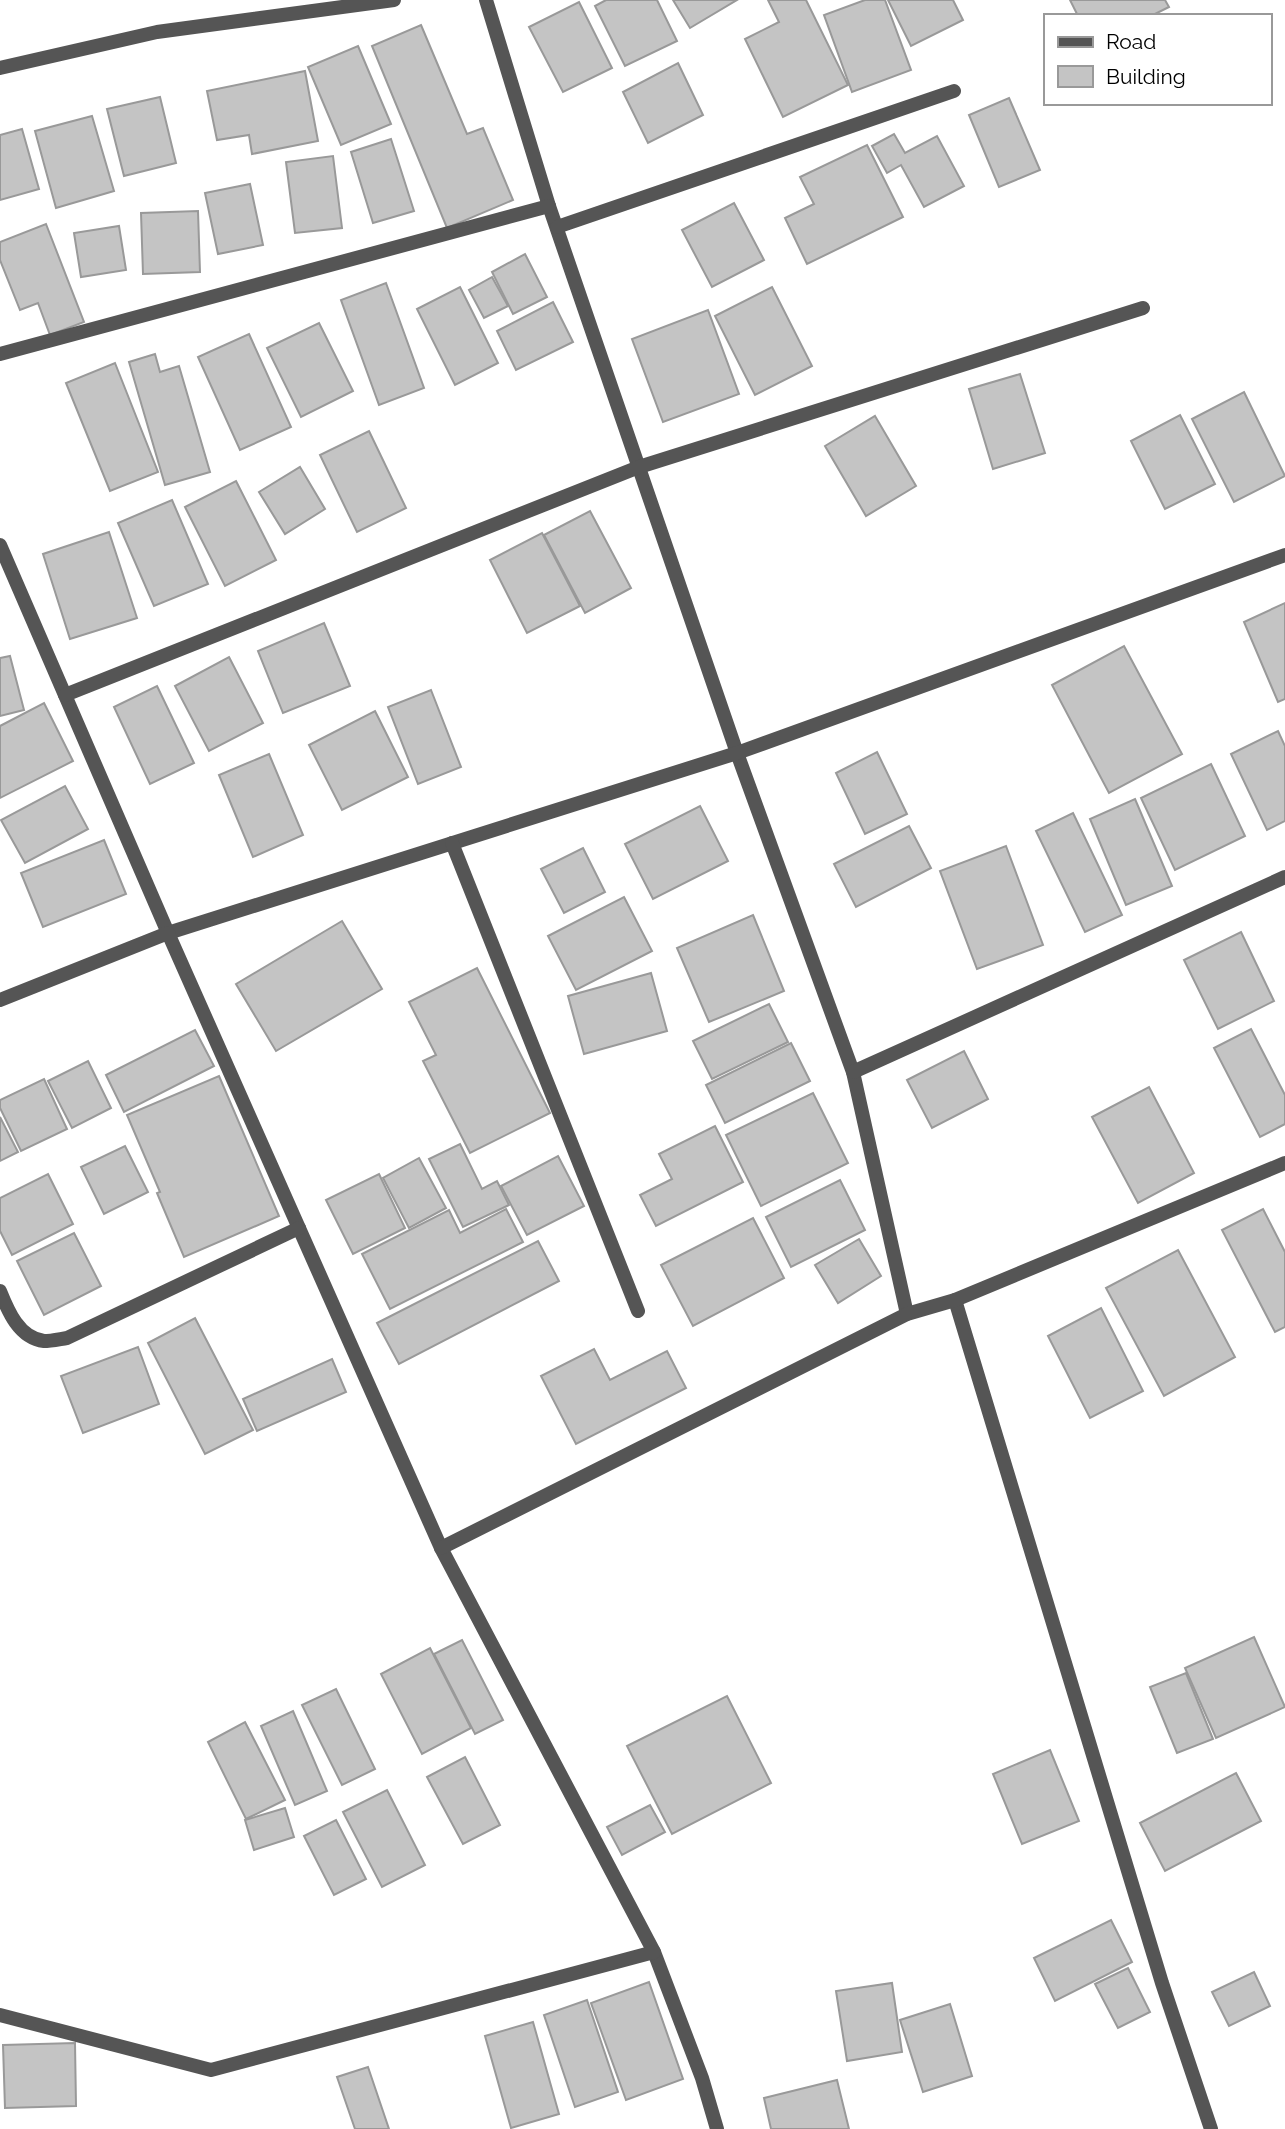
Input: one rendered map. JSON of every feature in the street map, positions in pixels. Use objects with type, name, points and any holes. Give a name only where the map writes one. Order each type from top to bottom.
[{"type":"street","points":[[0,68],[157,32],[394,0]]},
{"type":"street","points":[[486,0],[550,206],[639,467],[737,753],[853,1072],[907,1314]]},
{"type":"street","points":[[557,227],[954,91]]},
{"type":"street","points":[[0,354],[550,206]]},
{"type":"street","points":[[65,695],[639,467],[1143,309]]},
{"type":"street","points":[[0,545],[168,933],[441,1548],[654,1952],[702,2078],[717,2129]]},
{"type":"street","points":[[0,1000],[168,933],[737,753],[1285,555]]},
{"type":"street","points":[[452,843],[638,1311]]},
{"type":"street","points":[[853,1072],[1285,877]]},
{"type":"street","points":[[441,1548],[907,1314],[956,1300],[1285,1163]]},
{"type":"street","points":[[0,1291],[11,1317],[29,1335],[44,1341],[67,1338],[299,1228]]},
{"type":"street","points":[[956,1300],[1162,1983],[1210,2129]]},
{"type":"street","points":[[0,2015],[211,2070],[654,1952]]},
{"type":"building","points":[[606,0],[657,0],[677,41],[625,66],[595,6]]},
{"type":"building","points":[[673,0],[737,0],[690,28]]},
{"type":"building","points":[[768,0],[806,0],[848,85],[783,117],[745,39],[779,22]]},
{"type":"building","points":[[865,0],[885,0],[911,70],[852,92],[824,15]]},
{"type":"building","points":[[888,0],[953,0],[963,20],[911,46]]},
{"type":"building","points":[[1070,0],[1165,0],[1169,7],[1155,14],[1077,14]]},
{"type":"building","points":[[579,2],[612,68],[563,92],[529,27]]},
{"type":"building","points":[[421,25],[467,134],[483,128],[513,200],[447,228],[372,46]]},
{"type":"building","points":[[358,46],[391,124],[341,145],[308,67]]},
{"type":"building","points":[[678,63],[703,115],[648,143],[623,92]]},
{"type":"building","points":[[305,71],[318,141],[252,154],[249,135],[217,140],[207,91]]},
{"type":"building","points":[[160,97],[176,163],[124,176],[107,109]]},
{"type":"building","points":[[1009,98],[1040,170],[999,187],[969,115]]},
{"type":"building","points":[[92,116],[114,191],[56,208],[35,131]]},
{"type":"building","points":[[22,129],[39,189],[0,200],[0,135]]},
{"type":"building","points":[[894,134],[905,153],[937,136],[964,186],[924,207],[901,165],[887,173],[872,146]]},
{"type":"building","points":[[391,139],[414,211],[373,223],[351,152]]},
{"type":"building","points":[[867,145],[903,217],[807,264],[785,218],[814,204],[800,177]]},
{"type":"building","points":[[333,156],[342,228],[295,233],[286,162]]},
{"type":"building","points":[[250,184],[263,245],[218,254],[205,193]]},
{"type":"building","points":[[734,203],[764,260],[712,287],[682,230]]},
{"type":"building","points":[[198,211],[200,272],[143,274],[141,213]]},
{"type":"building","points":[[46,224],[84,322],[50,335],[38,303],[20,310],[0,260],[0,242]]},
{"type":"building","points":[[119,226],[126,270],[81,277],[74,233]]},
{"type":"building","points":[[525,254],[547,297],[513,314],[492,272]]},
{"type":"building","points":[[492,277],[508,306],[484,318],[469,290]]},
{"type":"building","points":[[386,283],[424,388],[379,405],[341,300]]},
{"type":"building","points":[[460,287],[498,363],[455,385],[417,309]]},
{"type":"building","points":[[772,287],[812,366],[755,395],[715,316]]},
{"type":"building","points":[[553,302],[573,342],[516,370],[497,331]]},
{"type":"building","points":[[708,310],[739,394],[663,422],[632,339]]},
{"type":"building","points":[[319,323],[353,391],[301,417],[267,348]]},
{"type":"building","points":[[249,334],[291,427],[240,450],[198,357]]},
{"type":"building","points":[[155,354],[160,372],[179,366],[210,472],[165,485],[129,362]]},
{"type":"building","points":[[115,363],[158,472],[110,491],[66,383]]},
{"type":"building","points":[[1020,374],[1045,453],[993,469],[969,389]]},
{"type":"building","points":[[1244,392],[1285,476],[1234,502],[1192,419]]},
{"type":"building","points":[[1180,415],[1215,484],[1165,509],[1131,441]]},
{"type":"building","points":[[875,416],[916,486],[866,516],[825,446]]},
{"type":"building","points":[[369,431],[406,508],[357,532],[320,455]]},
{"type":"building","points":[[300,467],[325,509],[285,534],[259,492]]},
{"type":"building","points":[[236,481],[276,560],[225,586],[185,507]]},
{"type":"building","points":[[172,500],[208,584],[154,606],[118,523]]},
{"type":"building","points":[[590,511],[631,588],[585,613],[544,535]]},
{"type":"building","points":[[109,532],[137,618],[70,639],[43,554]]},
{"type":"building","points":[[542,533],[580,606],[527,633],[490,560]]},
{"type":"building","points":[[1285,603],[1285,699],[1278,702],[1244,622]]},
{"type":"building","points":[[324,623],[350,686],[283,713],[258,651]]},
{"type":"building","points":[[1124,646],[1182,754],[1109,793],[1052,685]]},
{"type":"building","points":[[10,656],[24,710],[0,716],[0,658]]},
{"type":"building","points":[[229,657],[263,723],[209,751],[175,686]]},
{"type":"building","points":[[157,686],[194,763],[150,784],[114,707]]},
{"type":"building","points":[[431,690],[461,767],[418,784],[388,707]]},
{"type":"building","points":[[44,703],[73,761],[0,798],[0,726]]},
{"type":"building","points":[[375,711],[408,777],[342,810],[309,745]]},
{"type":"building","points":[[1278,731],[1285,746],[1285,821],[1267,830],[1231,754]]},
{"type":"building","points":[[877,752],[907,814],[865,834],[836,773]]},
{"type":"building","points":[[269,754],[303,835],[253,857],[219,775]]},
{"type":"building","points":[[1211,764],[1245,836],[1175,870],[1141,798]]},
{"type":"building","points":[[65,786],[88,829],[25,863],[1,820]]},
{"type":"building","points":[[1135,799],[1172,886],[1126,905],[1090,819]]},
{"type":"building","points":[[700,806],[728,861],[653,899],[625,844]]},
{"type":"building","points":[[1073,813],[1122,915],[1085,932],[1036,831]]},
{"type":"building","points":[[909,826],[931,868],[856,907],[834,864]]},
{"type":"building","points":[[104,840],[126,894],[43,927],[21,873]]},
{"type":"building","points":[[1006,846],[1043,945],[977,969],[940,871]]},
{"type":"building","points":[[583,848],[605,892],[564,913],[541,869]]},
{"type":"building","points":[[624,897],[652,951],[576,990],[548,936]]},
{"type":"building","points":[[753,915],[784,991],[709,1022],[677,948]]},
{"type":"building","points":[[342,921],[382,989],[276,1051],[236,984]]},
{"type":"building","points":[[1241,932],[1274,1001],[1218,1029],[1184,960]]},
{"type":"building","points":[[477,968],[550,1113],[470,1153],[423,1061],[436,1055],[409,1002]]},
{"type":"building","points":[[651,973],[667,1031],[584,1054],[568,996]]},
{"type":"building","points":[[769,1004],[788,1042],[712,1079],[693,1041]]},
{"type":"building","points":[[1251,1029],[1285,1095],[1285,1124],[1260,1137],[1214,1048]]},
{"type":"building","points":[[195,1030],[214,1066],[124,1112],[106,1075]]},
{"type":"building","points":[[791,1043],[810,1081],[725,1123],[706,1085]]},
{"type":"building","points":[[964,1051],[988,1099],[932,1128],[907,1080]]},
{"type":"building","points":[[88,1061],[111,1108],[72,1128],[48,1081]]},
{"type":"building","points":[[219,1076],[279,1216],[184,1257],[127,1115]]},
{"type":"building","points":[[44,1079],[67,1129],[21,1151],[0,1108],[0,1100]]},
{"type":"building","points":[[1149,1087],[1194,1173],[1138,1203],[1092,1117]]},
{"type":"building","points":[[813,1093],[848,1163],[761,1206],[726,1135]]},
{"type":"building","points":[[0,1117],[18,1152],[0,1161]]},
{"type":"building","points":[[715,1126],[743,1182],[656,1226],[640,1195],[672,1179],[659,1154]]},
{"type":"building","points":[[460,1144],[482,1189],[497,1181],[509,1205],[463,1227],[429,1159]]},
{"type":"building","points":[[125,1146],[148,1192],[104,1214],[81,1167]]},
{"type":"building","points":[[558,1156],[584,1206],[527,1235],[501,1186]]},
{"type":"building","points":[[419,1158],[446,1208],[409,1228],[383,1178]]},
{"type":"building","points":[[48,1174],[73,1224],[12,1255],[0,1231],[0,1198]]},
{"type":"building","points":[[379,1174],[405,1228],[353,1254],[326,1200]]},
{"type":"building","points":[[840,1180],[865,1230],[791,1267],[766,1217]]},
{"type":"building","points":[[506,1209],[523,1242],[390,1309],[362,1254],[449,1210],[460,1233]]},
{"type":"building","points":[[1263,1209],[1285,1252],[1285,1327],[1275,1332],[1222,1230]]},
{"type":"building","points":[[753,1218],[784,1278],[693,1326],[661,1265]]},
{"type":"building","points":[[74,1233],[101,1286],[44,1315],[17,1261]]},
{"type":"building","points":[[859,1239],[881,1276],[838,1303],[815,1265]]},
{"type":"building","points":[[538,1241],[559,1281],[399,1364],[377,1323]]},
{"type":"building","points":[[1178,1250],[1235,1357],[1164,1396],[1106,1288]]},
{"type":"building","points":[[1101,1308],[1143,1391],[1090,1418],[1048,1336]]},
{"type":"building","points":[[195,1318],[253,1430],[205,1454],[148,1343]]},
{"type":"building","points":[[138,1347],[159,1404],[83,1433],[61,1376]]},
{"type":"building","points":[[594,1349],[610,1380],[667,1351],[686,1388],[576,1444],[541,1376]]},
{"type":"building","points":[[332,1359],[346,1392],[257,1431],[243,1399]]},
{"type":"building","points":[[1254,1637],[1285,1707],[1216,1738],[1185,1668]]},
{"type":"building","points":[[462,1640],[503,1720],[475,1734],[434,1654]]},
{"type":"building","points":[[430,1648],[471,1728],[422,1754],[381,1674]]},
{"type":"building","points":[[1186,1673],[1213,1739],[1177,1753],[1150,1687]]},
{"type":"building","points":[[336,1689],[375,1769],[342,1785],[302,1705]]},
{"type":"building","points":[[727,1696],[771,1783],[672,1834],[627,1746]]},
{"type":"building","points":[[293,1711],[327,1791],[295,1805],[261,1726]]},
{"type":"building","points":[[245,1722],[285,1800],[246,1819],[208,1742]]},
{"type":"building","points":[[1050,1750],[1079,1821],[1022,1844],[993,1774]]},
{"type":"building","points":[[465,1757],[500,1825],[463,1844],[427,1777]]},
{"type":"building","points":[[1236,1773],[1261,1821],[1165,1871],[1140,1823]]},
{"type":"building","points":[[387,1790],[425,1865],[382,1887],[343,1812]]},
{"type":"building","points":[[650,1805],[665,1832],[622,1855],[607,1827]]},
{"type":"building","points":[[285,1808],[294,1837],[254,1850],[245,1820]]},
{"type":"building","points":[[336,1820],[366,1879],[334,1895],[304,1836]]},
{"type":"building","points":[[1111,1920],[1132,1962],[1055,2001],[1034,1958]]},
{"type":"building","points":[[1128,1968],[1150,2012],[1118,2028],[1095,1984]]},
{"type":"building","points":[[1254,1972],[1270,2006],[1229,2026],[1212,1992]]},
{"type":"building","points":[[649,1982],[683,2079],[626,2100],[591,2003]]},
{"type":"building","points":[[892,1983],[902,2052],[847,2061],[836,1991]]},
{"type":"building","points":[[587,2000],[618,2092],[575,2107],[544,2015]]},
{"type":"building","points":[[950,2004],[972,2076],[923,2092],[900,2020]]},
{"type":"building","points":[[533,2022],[559,2114],[511,2128],[485,2036]]},
{"type":"building","points":[[75,2043],[76,2106],[5,2108],[3,2045]]},
{"type":"building","points":[[368,2067],[389,2129],[355,2129],[337,2077]]},
{"type":"building","points":[[837,2080],[849,2129],[771,2129],[764,2098]]}]
